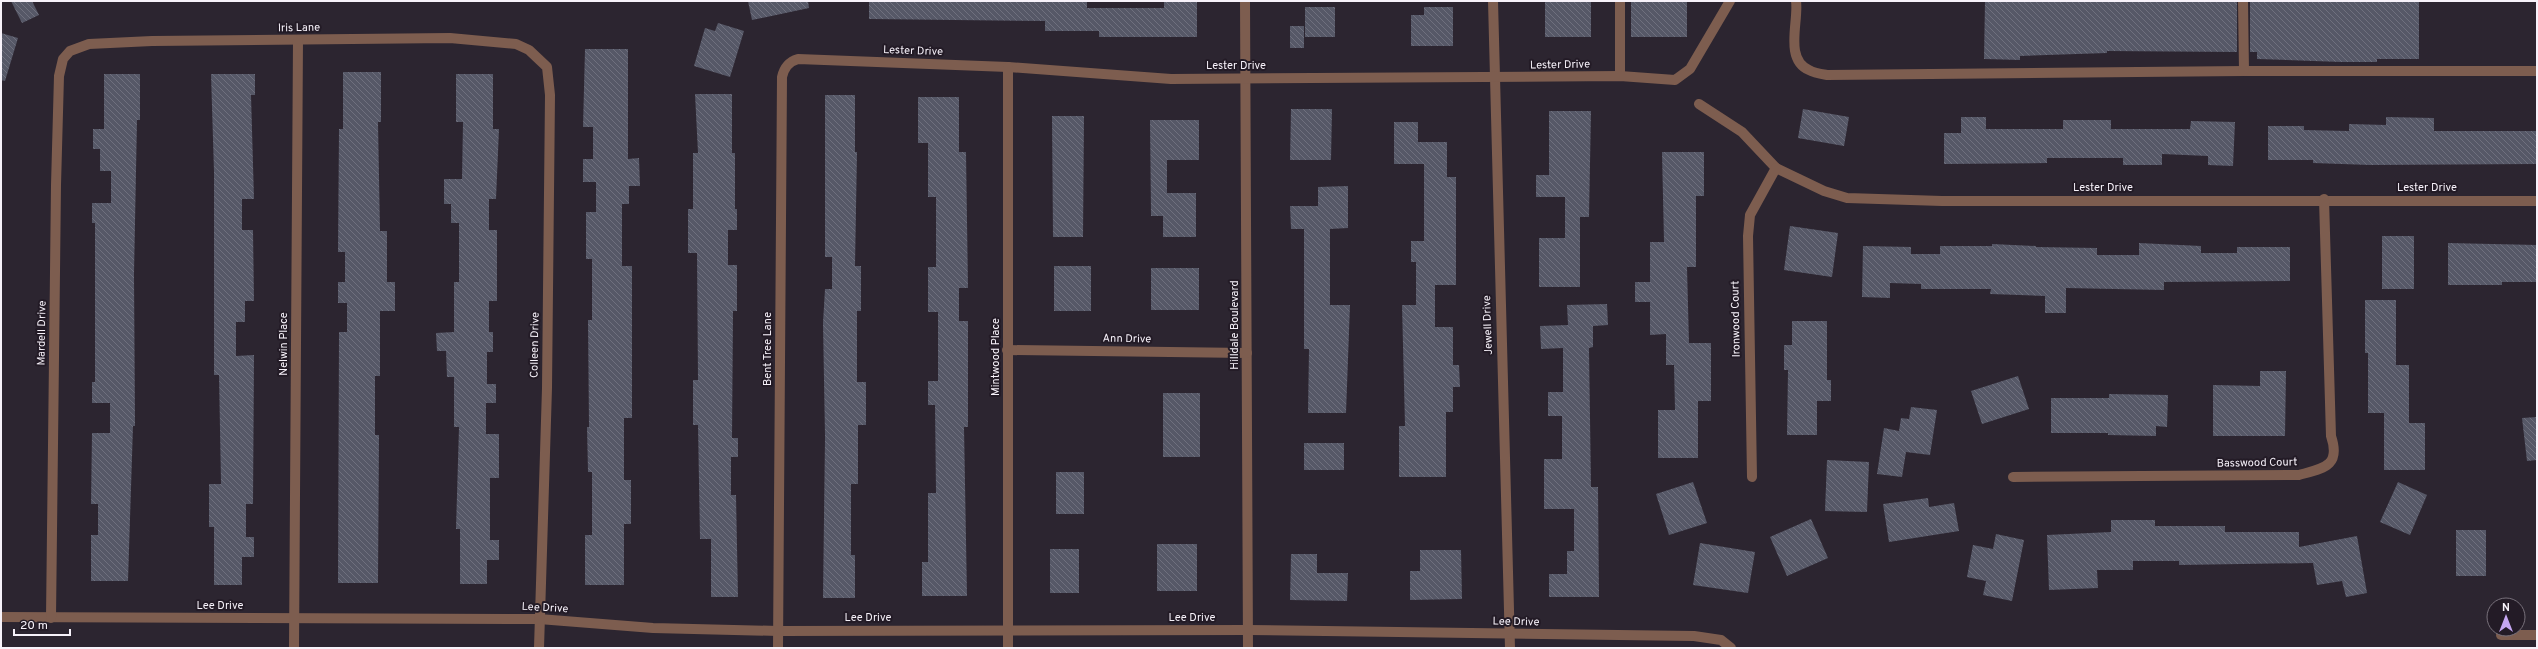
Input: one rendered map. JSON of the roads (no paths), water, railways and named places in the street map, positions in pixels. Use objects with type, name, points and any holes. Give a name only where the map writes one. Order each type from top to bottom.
[{"type":"street","name":"Hilldale Boulevard","points":[[1245,1],[1248,648]]},
{"type":"street","name":"Jewell Drive","points":[[1493,1],[1493,77],[1510,648]]},
{"type":"street","points":[[1620,1],[1620,76]]},
{"type":"street","name":"Lester Drive","points":[[798,59],[1008,67],[1171,79],[1620,76],[1675,80],[1690,69],[1730,1]]},
{"type":"street","points":[[1796,1],[1794,38],[1797,57],[1807,70],[1827,75],[2244,71],[2537,72]]},
{"type":"street","points":[[2243,1],[2244,71]]},
{"type":"street","name":"Iris Lane","points":[[70,51],[89,44],[136,42],[450,38],[516,44],[529,50]]},
{"type":"street","name":"Nelwin Place","points":[[294,648],[298,40]]},
{"type":"street","name":"Colleen Drive","points":[[529,50],[547,67],[550,95],[547,388],[539,648]]},
{"type":"street","name":"Mardell Drive","points":[[51,618],[56,186],[59,83],[63,59],[70,51]]},
{"type":"street","name":"Bent Tree Lane","points":[[778,648],[782,77],[784,70],[791,61],[798,59]]},
{"type":"street","name":"Mintwood Place","points":[[1008,67],[1008,648]]},
{"type":"street","name":"Lester Drive","points":[[1699,104],[1742,132],[1776,168],[1798,180],[1847,198],[1942,201],[2324,199],[2537,201]]},
{"type":"street","name":"Ironwood Court","points":[[1752,477],[1748,236],[1750,215],[1776,168]]},
{"type":"street","name":"Basswood Court","points":[[2012,477],[2299,475],[2328,466],[2333,458],[2335,448],[2331,436],[2324,199]]},
{"type":"street","name":"Ann Drive","points":[[1007,350],[1247,353]]},
{"type":"street","name":"Lee Drive","points":[[1,617],[539,619],[653,628],[778,631],[1008,629],[1248,630],[1694,636],[1722,640],[1731,648]]},
{"type":"street","points":[[2526,635],[2537,635]]}]
